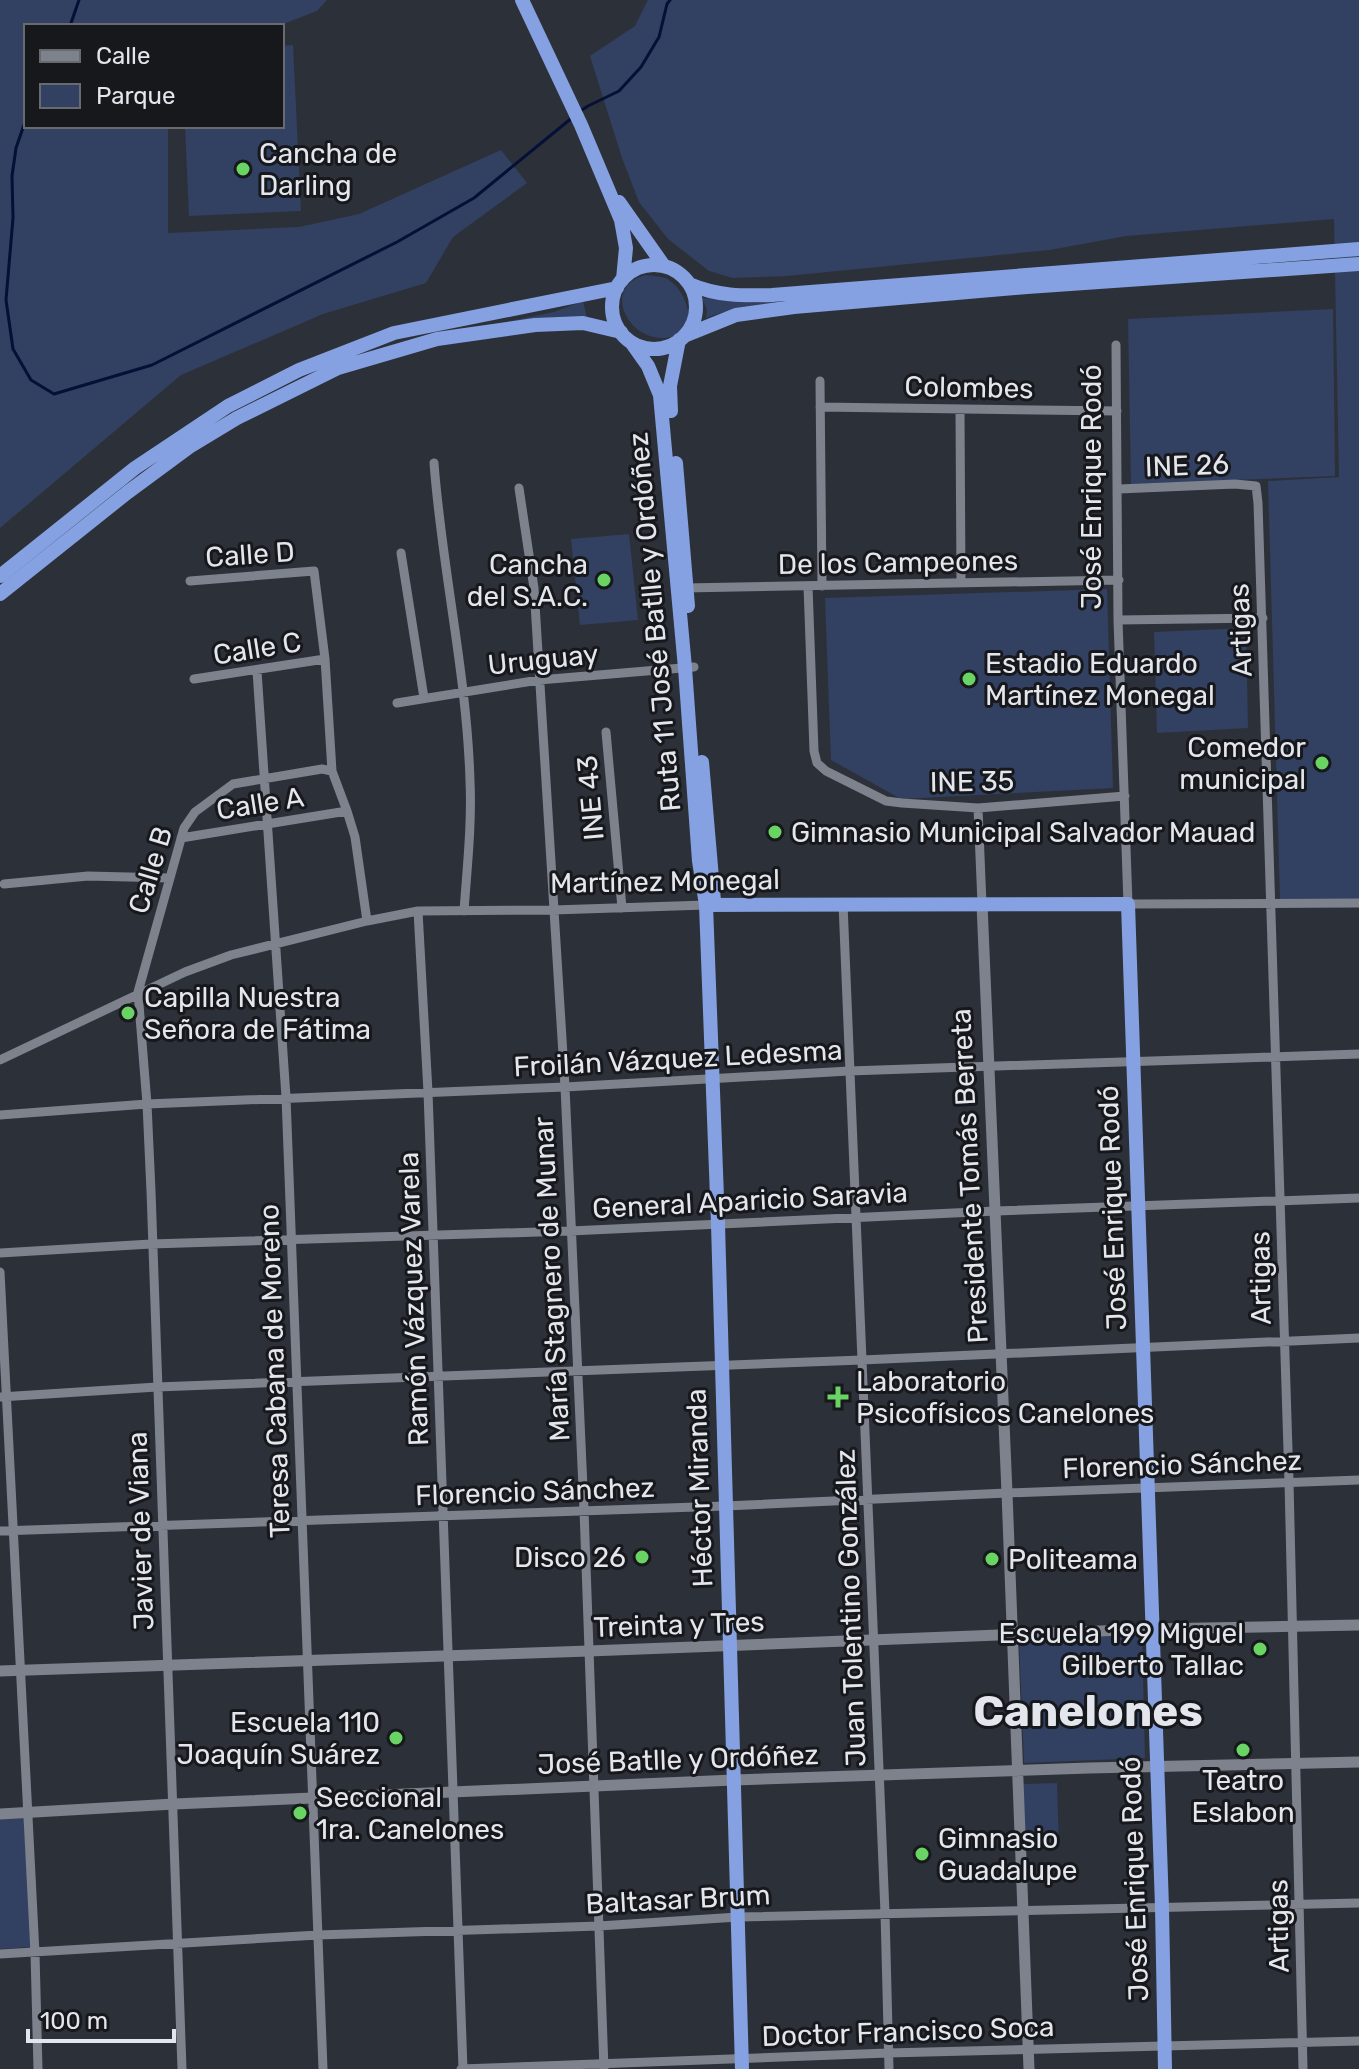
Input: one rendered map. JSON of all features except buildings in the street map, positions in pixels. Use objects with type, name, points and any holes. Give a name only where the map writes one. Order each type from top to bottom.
[{"type":"highway","points":[[522,0],[581,125],[621,220],[626,248],[620,284]]},
{"type":"highway","points":[[609,190],[664,266]]},
{"type":"highway","points":[[626,337],[613,315],[613,297],[620,284],[635,269],[642,267],[664,266],[674,270],[689,284],[719,294],[772,295],[1359,249]]},
{"type":"highway","points":[[0,594],[128,492],[189,447],[237,418],[338,368],[437,339],[535,325],[583,323],[626,337],[640,346],[660,348],[736,315],[805,306],[1359,264]]},
{"type":"highway","points":[[0,576],[135,468],[228,406],[299,370],[394,333],[620,284]]},
{"type":"highway","points":[[681,338],[694,320],[695,302],[689,284]]},
{"type":"highway","name":"Ruta 11 José Batlle y Ordóñez","points":[[626,337],[648,366],[660,395],[690,667],[699,861],[710,905]]},
{"type":"highway","name":"Ruta 11 José Batlle y Ordóñez","points":[[681,338],[670,386],[670,401],[682,588]]},
{"type":"highway","name":"Martínez Monegal","points":[[710,905],[1128,904]]},
{"type":"highway","name":"José Enrique Rodó","points":[[1128,904],[1165,2069]]},
{"type":"highway","name":"Héctor Miranda","points":[[710,905],[742,2064]]},
{"type":"street","name":"José Enrique Rodó","points":[[1116,345],[1118,620],[1128,904]]},
{"type":"street","points":[[820,381],[822,586]]},
{"type":"street","name":"Colombes","points":[[820,407],[1117,411]]},
{"type":"street","points":[[960,410],[961,583]]},
{"type":"street","points":[[434,463],[462,691],[470,784],[464,911]]},
{"type":"street","name":"INE 26","points":[[1119,489],[1235,484],[1256,486]]},
{"type":"street","name":"Artigas","points":[[1256,486],[1263,618],[1289,1482],[1303,2069]]},
{"type":"street","name":"María Stagnero de Munar","points":[[519,488],[534,588],[565,1087],[604,2066]]},
{"type":"street","points":[[401,553],[424,698]]},
{"type":"street","name":"Calle D","points":[[190,581],[314,571],[325,659]]},
{"type":"street","name":"De los Campeones","points":[[682,588],[1119,580]]},
{"type":"street","name":"INE 35","points":[[808,586],[814,751],[817,763],[826,771],[886,801],[978,808],[1125,796]]},
{"type":"street","points":[[1118,620],[1263,618]]},
{"type":"street","points":[[325,659],[332,771],[355,837],[367,921]]},
{"type":"street","name":"Calle C","points":[[194,679],[325,659]]},
{"type":"street","name":"Uruguay","points":[[397,703],[539,680],[690,667]]},
{"type":"street","name":"Teresa Cabana de Moreno","points":[[257,671],[286,1097],[323,2069]]},
{"type":"street","name":"INE 43","points":[[606,732],[622,908]]},
{"type":"street","name":"Calle B","points":[[138,992],[184,828],[195,812],[233,784],[322,769],[332,771]]},
{"type":"street","name":"Presidente Tomás Berreta","points":[[978,808],[1029,2069]]},
{"type":"street","name":"Calle A","points":[[181,838],[347,811]]},
{"type":"street","points":[[4,884],[88,876],[169,878]]},
{"type":"street","name":"Martínez Monegal","points":[[1128,904],[1359,903]]},
{"type":"street","name":"Juan Tolentino González","points":[[843,904],[889,2069]]},
{"type":"street","name":"Martínez Monegal","points":[[0,1060],[138,992],[208,963],[367,921],[418,911],[710,905]]},
{"type":"street","name":"Ramón Vázquez Varela","points":[[418,911],[439,1375],[461,2069]]},
{"type":"street","name":"Javier de Viana","points":[[138,992],[147,1104],[182,2069]]},
{"type":"street","name":"Froilán Vázquez Ledesma","points":[[0,1115],[147,1104],[565,1087],[849,1071],[1359,1054]]},
{"type":"street","name":"General Aparicio Saravia","points":[[0,1253],[151,1244],[570,1231],[1359,1198]]},
{"type":"street","points":[[0,1272],[3,1397],[14,1531],[38,2069]]},
{"type":"street","points":[[3,1397],[157,1387],[1359,1338]]},
{"type":"street","name":"Florencio Sánchez","points":[[0,1531],[1359,1480]]},
{"type":"street","name":"Treinta y Tres","points":[[0,1671],[1153,1629],[1359,1625]]},
{"type":"street","name":"José Batlle y Ordóñez","points":[[0,1814],[734,1780],[1359,1762]]},
{"type":"street","name":"Baltasar Brum","points":[[0,1954],[177,1942],[599,1926],[738,1917],[1359,1903]]},
{"type":"street","name":"Doctor Francisco Soca","points":[[461,2069],[742,2064],[888,2053],[1359,2041]]},
{"type":"green space","points":[[0,0],[327,0],[317,11],[286,23],[24,24],[24,128],[168,128],[168,233],[299,227],[359,214],[501,150],[527,183],[453,237],[426,283],[323,314],[181,375],[0,528]]},
{"type":"green space","points":[[648,0],[1359,0],[1359,899],[1280,900],[1268,481],[1339,477],[1334,219],[1126,236],[1050,250],[787,276],[733,278],[709,271],[668,239],[639,202],[590,56],[635,26]]},
{"type":"green space","name":"Cancha de Darling","points":[[293,45],[301,211],[189,216],[185,128],[284,128],[284,46]]},
{"type":"green space","points":[[646,275],[665,278],[679,289],[688,316],[682,332],[659,338],[645,334],[626,315],[622,303],[624,292],[631,282]]},
{"type":"green space","points":[[702,298],[755,303],[804,300],[742,308],[706,318],[707,310]]},
{"type":"green space","points":[[583,301],[587,318],[555,317],[496,324],[554,312]]},
{"type":"green space","points":[[1333,309],[1335,476],[1131,484],[1128,319]]},
{"type":"green space","name":"Cancha del S.A.C.","points":[[629,534],[638,620],[580,625],[571,539]]},
{"type":"green space","name":"Estadio Eduardo Martínez Monegal","points":[[1107,589],[1113,788],[901,799],[831,760],[825,598]]},
{"type":"green space","points":[[1246,628],[1248,728],[1157,733],[1154,632]]},
{"type":"green space","points":[[1142,1635],[1145,1758],[1024,1763],[1019,1641]]},
{"type":"green space","points":[[1057,1783],[1059,1846],[1025,1847],[1023,1784]]},
{"type":"green space","points":[[24,1818],[31,1947],[0,1949],[0,1819]]},
{"type":"waterway","points":[[71,24],[79,0]]},
{"type":"waterway","points":[[579,112],[619,91],[641,67],[659,37],[670,0]]},
{"type":"waterway","points":[[24,125],[16,148],[12,176],[13,218],[6,300],[13,349],[31,380],[54,394],[152,365],[397,242],[474,198],[573,117]]},
{"type":"place","name":"Cancha de Darling","points":[[243,169]]},
{"type":"place","name":"Cancha del S.A.C.","points":[[604,580]]},
{"type":"place","name":"Estadio Eduardo Martínez Monegal","points":[[969,679]]},
{"type":"place","name":"Comedor municipal","points":[[1322,763]]},
{"type":"place","name":"Gimnasio Municipal Salvador Mauad","points":[[775,832]]},
{"type":"place","name":"Capilla Nuestra Señora de Fátima","points":[[128,1013]]},
{"type":"place","name":"Laboratorio Psicofísicos Canelones","points":[[838,1397]]},
{"type":"place","name":"Disco 26","points":[[642,1557]]},
{"type":"place","name":"Politeama","points":[[992,1559]]},
{"type":"place","name":"Escuela 199 Miguel Gilberto Tallac","points":[[1260,1649]]},
{"type":"place","name":"Escuela 110 Joaquín Suárez","points":[[396,1738]]},
{"type":"place","name":"Teatro Eslabon","points":[[1243,1750]]},
{"type":"place","name":"Seccional 1ra. Canelones","points":[[300,1813]]},
{"type":"place","name":"Gimnasio Guadalupe","points":[[922,1854]]},
{"type":"district","name":"Canelones","points":[[1088,1711]]}]
